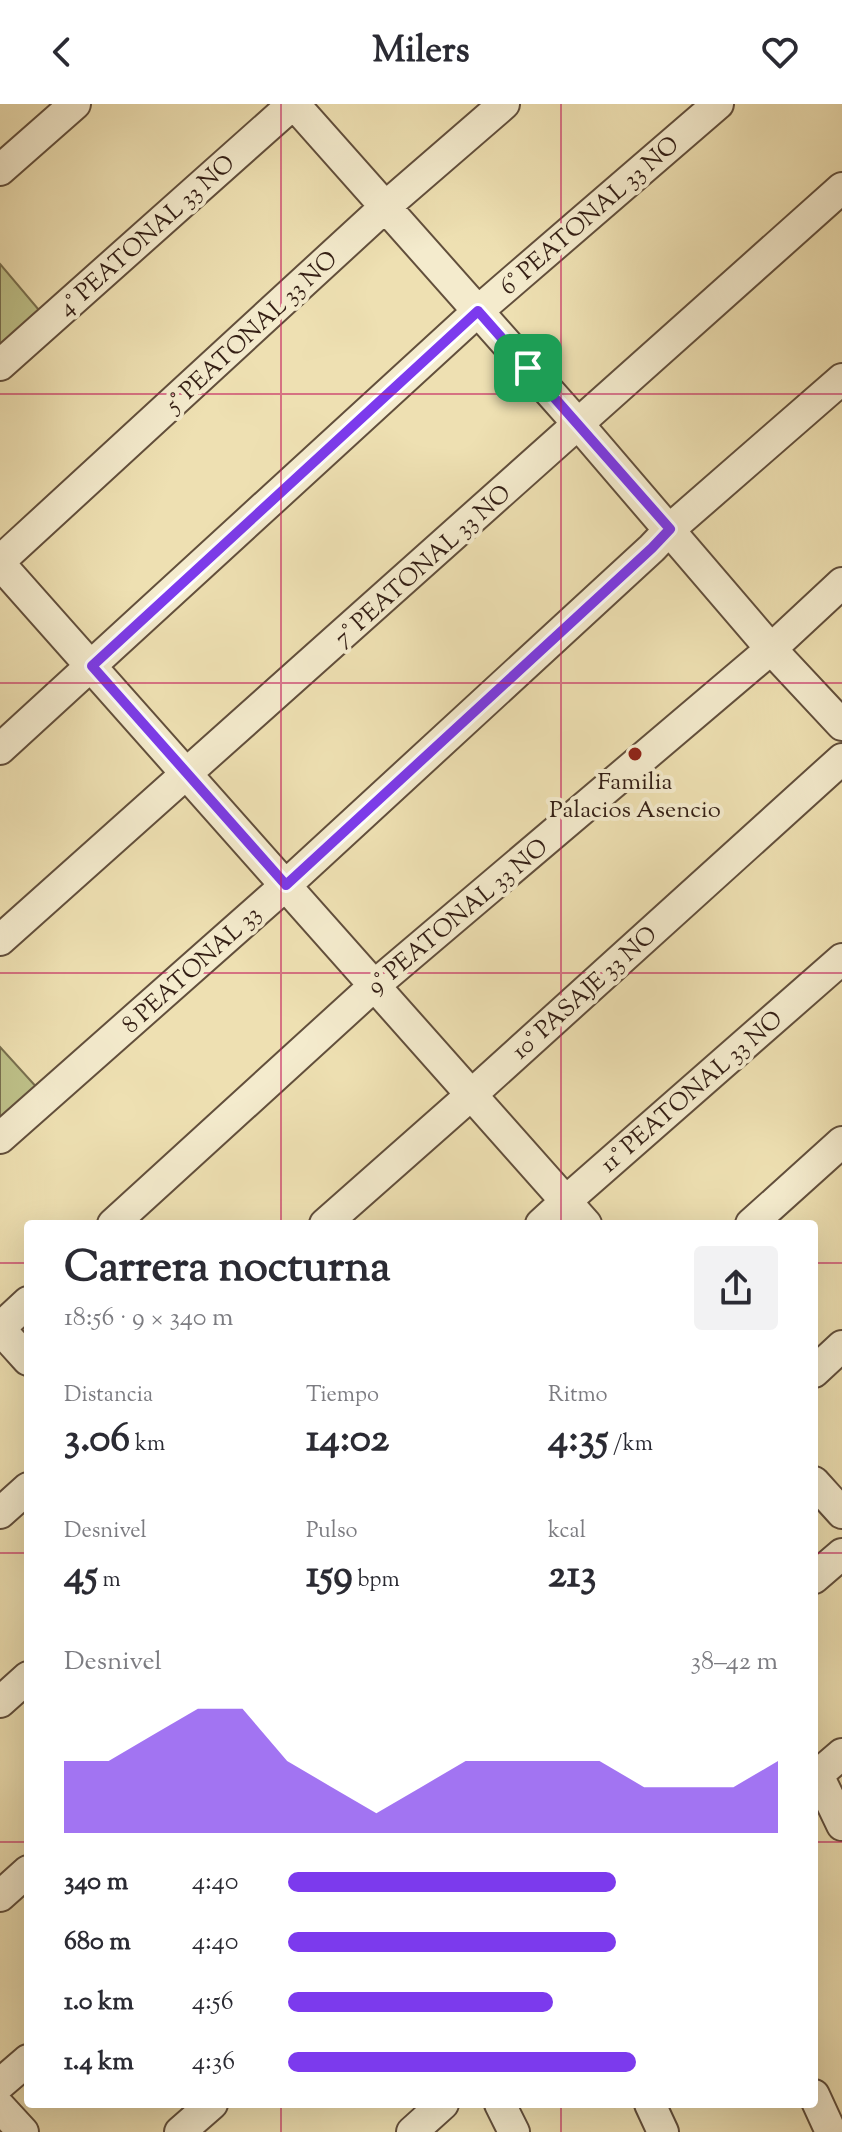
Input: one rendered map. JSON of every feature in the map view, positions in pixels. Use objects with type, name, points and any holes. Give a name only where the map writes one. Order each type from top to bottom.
[{"type":"street","points":[[0,170],[75,104]]},
{"type":"street","points":[[293,104],[579,425],[771,649],[842,725]]},
{"type":"street","name":"4° PEATONAL 33 NO","points":[[0,365],[293,104]]},
{"type":"street","name":"5° PEATONAL 33 NO","points":[[0,562],[385,207],[504,104]]},
{"type":"street","name":"6° PEATONAL 33 NO","points":[[0,749],[478,311],[718,104]]},
{"type":"street","name":"7° PEATONAL 33 NO","points":[[0,940],[842,188]]},
{"type":"street","name":"8 PEATONAL 33","points":[[0,1138],[286,885],[670,529],[842,379]]},
{"type":"street","points":[[0,562],[583,1220]]},
{"type":"street","name":"9° PEATONAL 33 NO","points":[[117,1220],[375,985],[771,649],[842,583]]},
{"type":"street","name":"10° PASAJE 33 NO","points":[[330,1220],[842,759]]},
{"type":"street","name":"11° PEATONAL 33 NO","points":[[545,1220],[842,959]]},
{"type":"street","points":[[755,1220],[842,1142]]},
{"type":"street","points":[[24,1306],[0,1328],[24,1355]]},
{"type":"street","points":[[818,1368],[842,1346]]},
{"type":"street","points":[[818,1486],[842,1513]]},
{"type":"street","points":[[0,1513],[24,1492]]},
{"type":"street","points":[[818,1575],[842,1554]]},
{"type":"street","points":[[0,1702],[24,1681]]},
{"type":"street","points":[[818,1775],[842,1754]]},
{"type":"street","points":[[818,1781],[842,1825]]},
{"type":"street","points":[[0,1896],[24,1875]]},
{"type":"street","points":[[0,2084],[24,2063]]},
{"type":"street","points":[[818,2104],[831,2132]]},
{"type":"street","points":[[0,2107],[23,2132]]},
{"type":"street","points":[[180,2132],[207,2108]]},
{"type":"street","points":[[412,2132],[439,2108]]},
{"type":"street","points":[[502,2108],[514,2132]]},
{"type":"street","points":[[652,2108],[663,2132]]},
{"type":"green space","points":[[0,264],[44,316],[0,355]]},
{"type":"green space","points":[[0,1047],[40,1091],[0,1127]]},
{"type":"place","name":"Familia Palacios Asencio","points":[[635,754]]},
{"type":"route","points":[[478,311],[528,368],[670,529],[286,885],[92,666],[478,311]]}]
